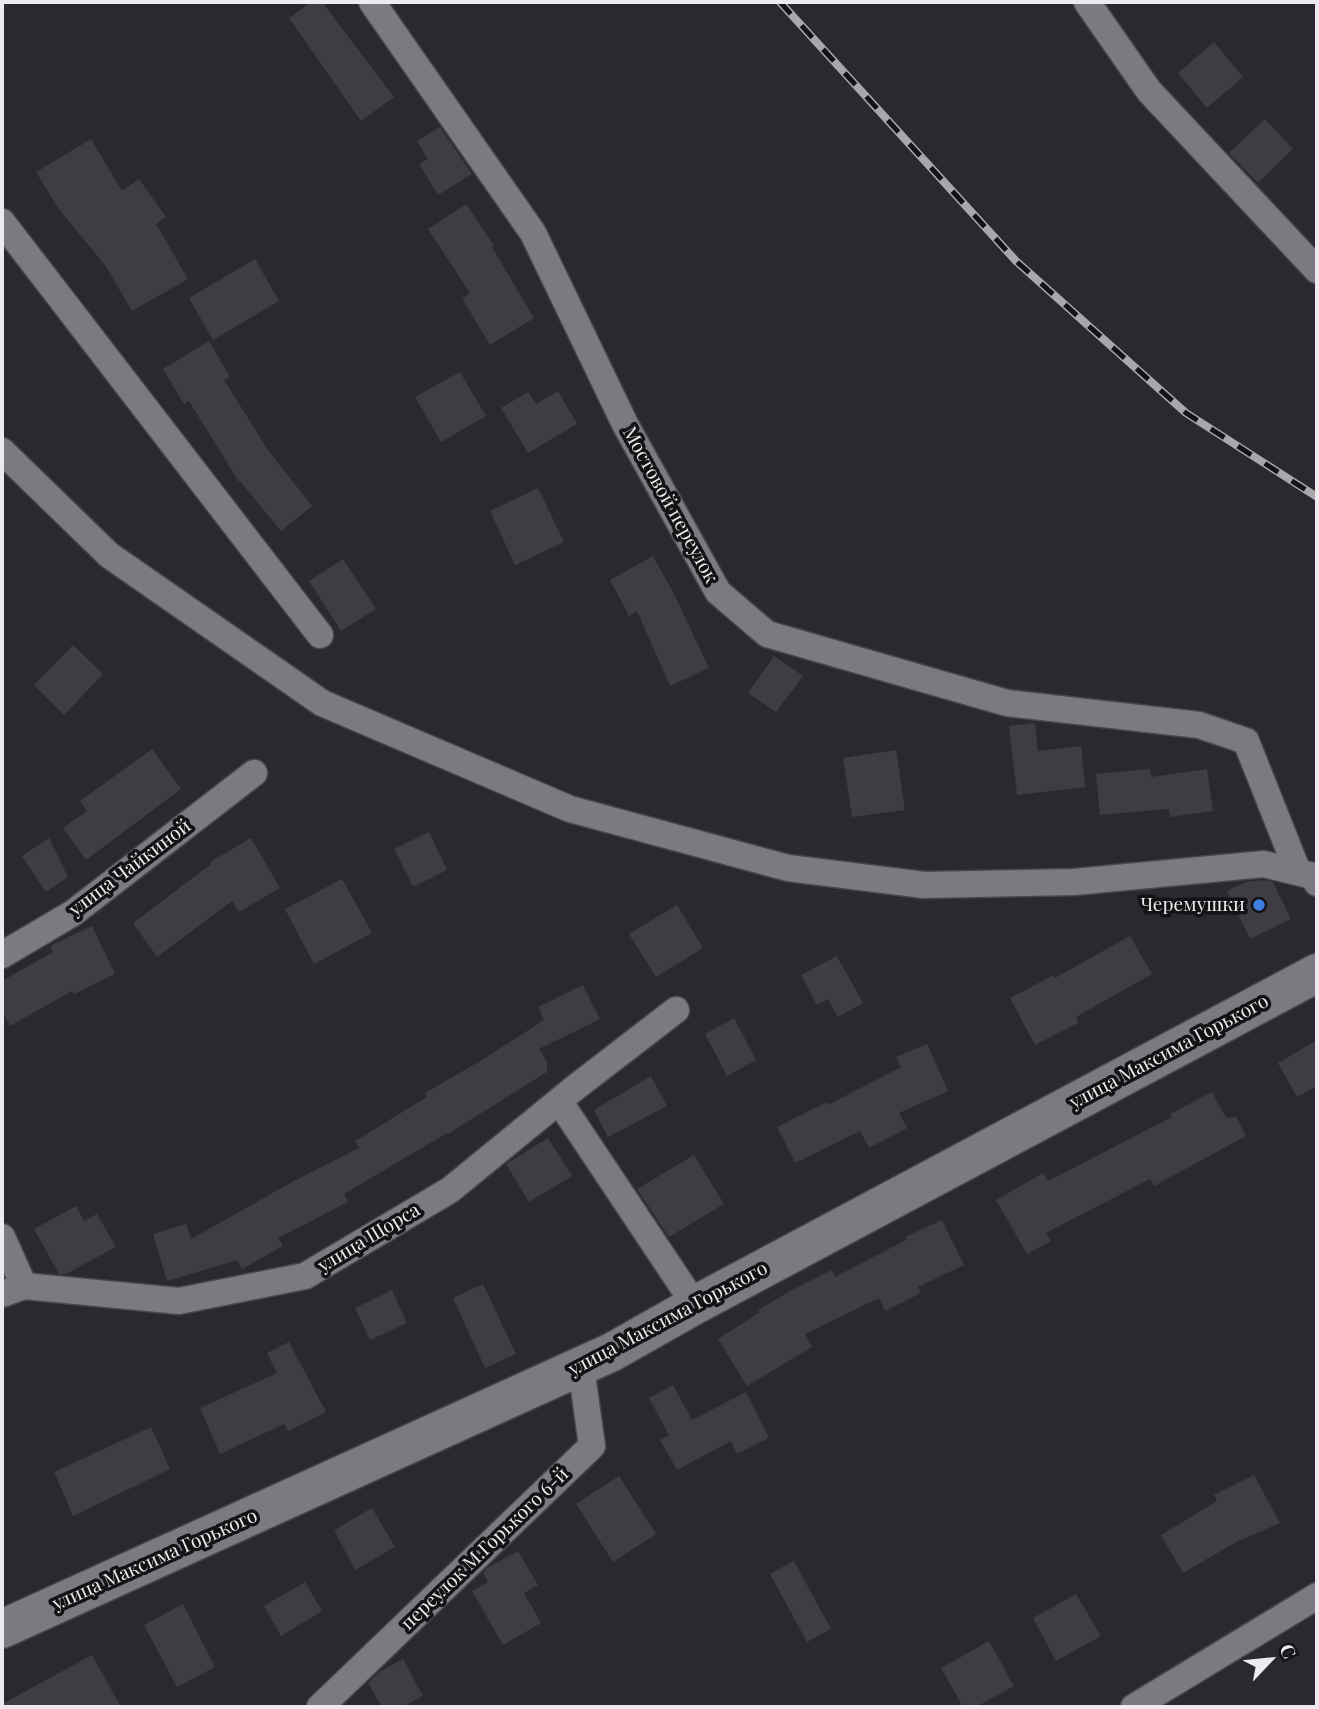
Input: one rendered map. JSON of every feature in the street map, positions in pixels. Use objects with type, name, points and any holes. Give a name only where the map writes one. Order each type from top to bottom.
[{"type":"street","name":"Мостовой переулок","points":[[372,2],[533,233],[625,424],[718,592],[767,634],[1007,703],[1199,725],[1245,741],[1308,877]]},
{"type":"street","points":[[1087,2],[1149,90],[1317,271]]},
{"type":"street","points":[[2,222],[320,635]]},
{"type":"street","points":[[2,451],[109,555],[322,703],[570,809],[788,868],[924,885],[1074,882],[1264,864],[1308,877]]},
{"type":"street","name":"улица Чайкиной","points":[[2,955],[73,913],[254,773]]},
{"type":"street","name":"улица Максима Горького","points":[[2,1629],[612,1352],[1317,973]]},
{"type":"street","name":"улица Щорса","points":[[13,1290],[180,1301],[305,1276],[450,1190],[676,1010]]},
{"type":"street","points":[[559,1101],[695,1306]]},
{"type":"street","points":[[2,1237],[13,1290]]},
{"type":"street","name":"переулок М.Горького 6-й","points":[[320,1707],[592,1446],[581,1367]]},
{"type":"street","points":[[1133,1707],[1317,1596]]},
{"type":"building","points":[[311,2],[322,2],[394,97],[361,121],[289,18]]},
{"type":"building","points":[[1214,42],[1243,77],[1207,108],[1178,73]]},
{"type":"building","points":[[1265,119],[1293,149],[1258,183],[1229,153]]},
{"type":"building","points":[[440,127],[472,174],[438,195],[419,164],[428,159],[417,141]]},
{"type":"building","points":[[91,139],[122,191],[139,179],[166,217],[156,224],[188,279],[132,311],[105,265],[58,208],[36,172]]},
{"type":"building","points":[[466,204],[494,246],[492,247],[534,318],[490,345],[462,298],[470,293],[428,229]]},
{"type":"building","points":[[255,259],[279,301],[213,340],[189,298]]},
{"type":"building","points":[[209,341],[230,377],[224,380],[268,450],[312,506],[281,531],[239,482],[189,401],[184,404],[163,369]]},
{"type":"building","points":[[460,372],[486,416],[441,442],[415,397]]},
{"type":"building","points":[[558,391],[577,424],[528,453],[501,408],[528,392],[536,404]]},
{"type":"building","points":[[538,488],[564,542],[515,565],[490,511]]},
{"type":"building","points":[[653,556],[709,668],[670,686],[637,611],[629,616],[610,580]]},
{"type":"building","points":[[343,559],[376,609],[341,631],[309,581]]},
{"type":"building","points":[[73,645],[103,674],[64,715],[34,685]]},
{"type":"building","points":[[774,656],[803,676],[776,712],[748,693]]},
{"type":"building","points":[[1035,723],[1038,751],[1081,746],[1085,787],[1017,795],[1009,726]]},
{"type":"building","points":[[152,749],[181,789],[86,860],[63,828],[87,811],[80,801]]},
{"type":"building","points":[[896,750],[905,810],[852,817],[843,758]]},
{"type":"building","points":[[1150,769],[1151,777],[1207,769],[1213,811],[1170,817],[1169,809],[1100,815],[1096,774]]},
{"type":"building","points":[[429,832],[447,870],[413,887],[394,849]]},
{"type":"building","points":[[49,838],[68,877],[46,892],[22,856]]},
{"type":"building","points":[[251,838],[280,888],[239,912],[232,901],[157,957],[133,923],[211,864],[210,862]]},
{"type":"building","points":[[342,879],[372,933],[314,964],[285,909]]},
{"type":"building","name":"Черемушки","points":[[1246,882],[1273,882],[1291,919],[1250,939],[1227,891]]},
{"type":"building","points":[[677,905],[703,948],[656,977],[629,934]]},
{"type":"building","points":[[92,926],[115,974],[74,994],[72,991],[10,1026],[2,1011],[2,981],[53,952],[50,946]]},
{"type":"building","points":[[1130,936],[1152,974],[1076,1017],[1078,1023],[1035,1045],[1010,998],[1054,975],[1055,978]]},
{"type":"building","points":[[837,956],[863,1003],[838,1017],[828,999],[817,1005],[801,975]]},
{"type":"building","points":[[583,985],[600,1019],[539,1049],[547,1062],[547,1072],[448,1134],[344,1194],[348,1202],[278,1238],[283,1246],[242,1269],[237,1260],[167,1281],[153,1234],[186,1224],[191,1239],[359,1148],[355,1141],[427,1097],[425,1093],[544,1020],[538,1007]]},
{"type":"building","points":[[734,1018],[756,1060],[727,1076],[705,1034]]},
{"type":"building","points":[[1317,1040],[1317,1086],[1297,1097],[1278,1063]]},
{"type":"building","points":[[927,1044],[948,1091],[899,1113],[907,1128],[869,1148],[860,1131],[795,1163],[777,1127],[827,1102],[828,1105],[901,1067],[896,1057]]},
{"type":"building","points":[[651,1076],[667,1106],[608,1137],[594,1110]]},
{"type":"building","points":[[1212,1092],[1226,1118],[1236,1117],[1246,1136],[1154,1186],[1150,1179],[1046,1233],[1051,1241],[1027,1254],[996,1200],[1043,1173],[1048,1181],[1172,1117],[1170,1114]]},
{"type":"building","points":[[548,1138],[572,1176],[529,1202],[506,1164]]},
{"type":"building","points":[[694,1155],[724,1204],[669,1237],[637,1189]]},
{"type":"building","points":[[76,1206],[84,1221],[97,1214],[116,1247],[66,1274],[59,1274],[34,1229]]},
{"type":"building","points":[[942,1220],[964,1265],[918,1287],[921,1293],[885,1311],[879,1298],[805,1334],[812,1347],[747,1386],[718,1339],[792,1290],[832,1270],[835,1277],[906,1240],[905,1237]]},
{"type":"building","points":[[483,1284],[516,1354],[485,1368],[453,1298]]},
{"type":"building","points":[[392,1290],[407,1323],[370,1340],[355,1308]]},
{"type":"building","points":[[289,1342],[326,1412],[288,1431],[284,1424],[220,1454],[200,1408],[277,1373],[267,1353]]},
{"type":"building","points":[[673,1385],[692,1420],[746,1392],[769,1438],[737,1454],[731,1441],[677,1470],[660,1440],[669,1435],[649,1398]]},
{"type":"building","points":[[151,1427],[170,1469],[73,1516],[54,1472]]},
{"type":"building","points":[[1254,1475],[1280,1523],[1236,1542],[1183,1573],[1161,1535],[1217,1501],[1214,1495]]},
{"type":"building","points":[[619,1476],[656,1534],[613,1562],[576,1504]]},
{"type":"building","points":[[372,1508],[395,1547],[355,1570],[334,1530]]},
{"type":"building","points":[[518,1551],[538,1585],[524,1593],[541,1623],[503,1645],[472,1591],[488,1582],[483,1573],[487,1568]]},
{"type":"building","points":[[794,1561],[831,1629],[807,1642],[770,1574]]},
{"type":"building","points":[[305,1582],[322,1611],[281,1636],[264,1606]]},
{"type":"building","points":[[1076,1594],[1101,1636],[1056,1661],[1033,1618]]},
{"type":"building","points":[[183,1604],[215,1667],[177,1687],[144,1625]]},
{"type":"building","points":[[989,1641],[1014,1686],[976,1707],[963,1707],[941,1668]]},
{"type":"building","points":[[92,1655],[121,1707],[2,1707],[2,1704]]},
{"type":"building","points":[[403,1659],[423,1696],[402,1707],[382,1707],[368,1683],[379,1672]]},
{"type":"railway","points":[[780,2],[1016,261],[1186,413],[1317,497]]},
{"type":"place","name":"Черемушки","points":[[1259,905]]}]
